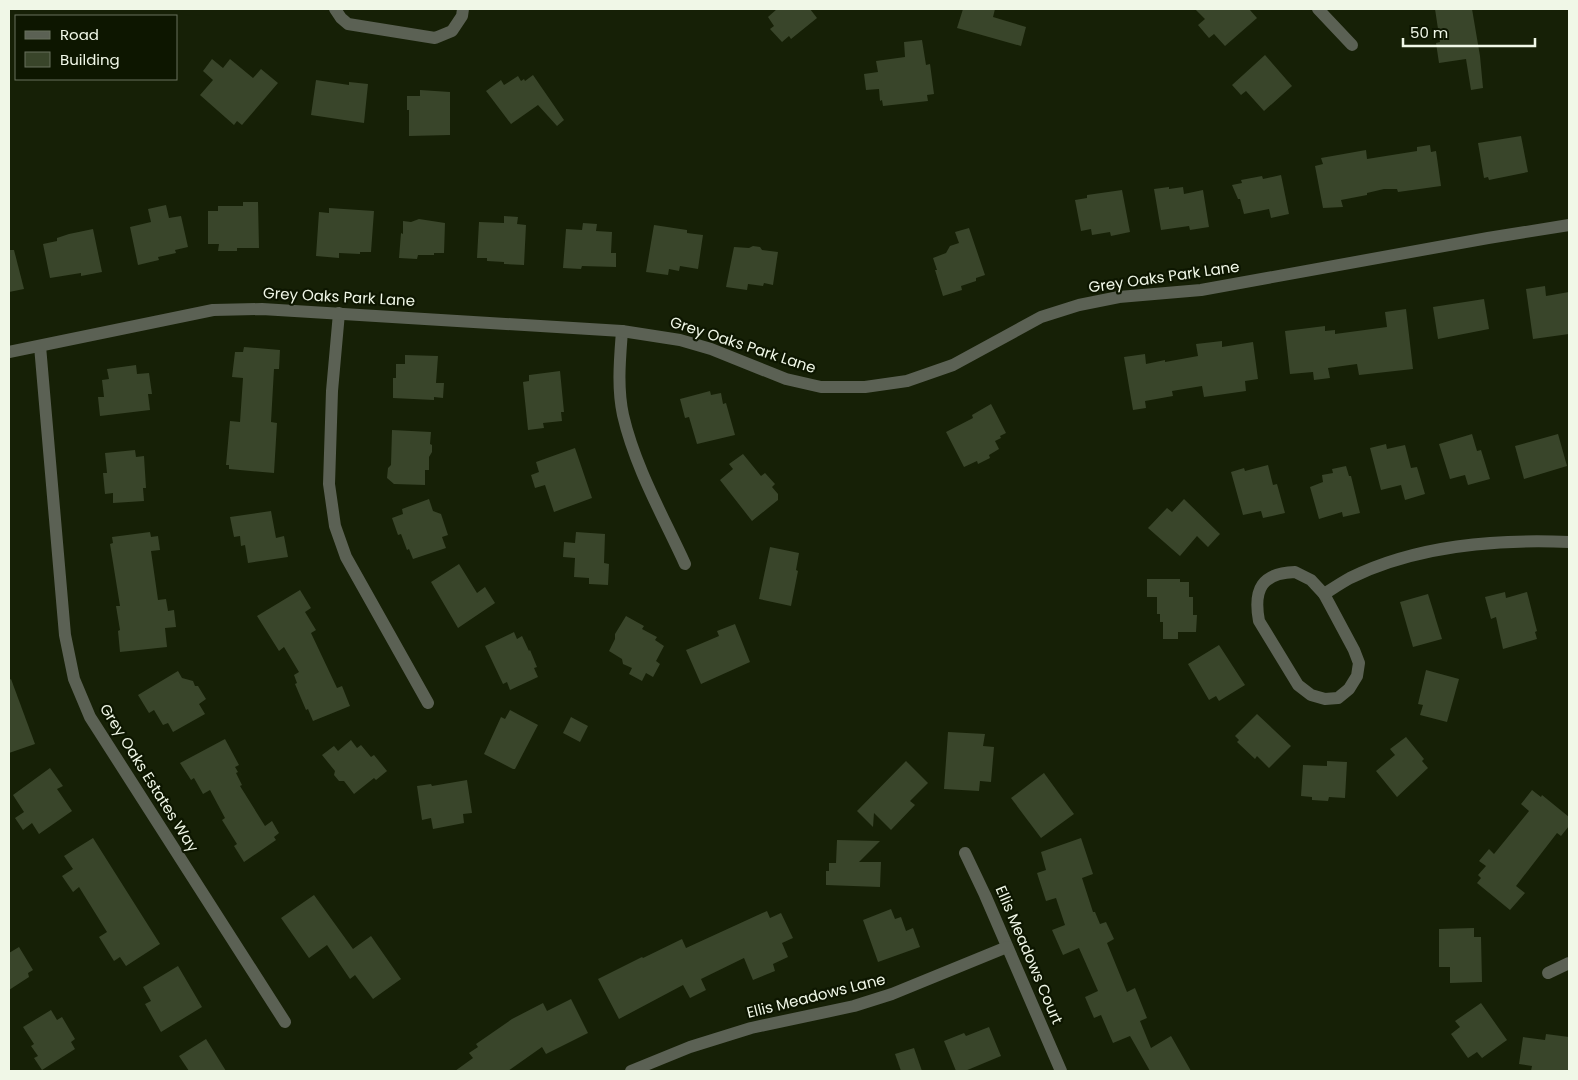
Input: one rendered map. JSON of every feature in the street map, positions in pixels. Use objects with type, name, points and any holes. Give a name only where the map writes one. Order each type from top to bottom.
[{"type":"street","points":[[335,9],[348,24],[435,38],[452,31],[462,16],[463,9]]},
{"type":"street","points":[[1318,9],[1352,45]]},
{"type":"street","name":"Grey Oaks Park Lane","points":[[9,352],[213,310],[262,309],[622,331],[680,340],[711,349],[786,379],[821,387],[865,387],[906,381],[953,365],[1041,317],[1079,305],[1118,297],[1202,290],[1569,225]]},
{"type":"street","points":[[339,313],[332,391],[330,474],[336,526],[346,557],[428,703]]},
{"type":"street","points":[[622,331],[619,375],[623,414],[633,448],[646,480],[685,564]]},
{"type":"street","name":"Grey Oaks Estates Way","points":[[40,346],[65,636],[74,679],[90,717],[285,1022]]},
{"type":"street","points":[[1324,594],[1349,579],[1388,562],[1438,550],[1507,542],[1569,542]]},
{"type":"street","points":[[1295,572],[1311,580],[1324,594],[1354,650],[1358,663],[1357,676],[1349,688],[1338,698],[1325,699],[1311,695],[1298,685],[1259,621],[1256,608],[1257,594],[1266,580],[1280,573],[1295,572]]},
{"type":"street","name":"Ellis Meadows Court","points":[[965,853],[1061,1071]]},
{"type":"street","name":"Ellis Meadows Lane","points":[[631,1071],[690,1047],[752,1028],[854,1006],[892,994],[1008,947]]},
{"type":"street","points":[[1548,973],[1569,963]]},
{"type":"building","points":[[777,9],[810,9],[817,18],[791,39],[789,36],[782,42],[770,29],[774,26],[768,17]]},
{"type":"building","points":[[963,9],[995,9],[993,17],[1026,27],[1021,46],[957,28]]},
{"type":"building","points":[[1195,9],[1249,9],[1257,18],[1225,46],[1214,34],[1209,38],[1198,25],[1205,19]]},
{"type":"building","points":[[1435,9],[1472,9],[1483,88],[1471,90],[1466,59],[1439,63],[1436,43],[1440,42]]},
{"type":"building","points":[[922,40],[926,65],[930,64],[934,94],[927,95],[928,101],[883,106],[882,100],[880,101],[879,89],[866,90],[864,74],[878,72],[876,61],[905,57],[904,42]]},
{"type":"building","points":[[1265,55],[1292,86],[1264,111],[1246,91],[1241,95],[1232,85]]},
{"type":"building","points":[[212,59],[223,68],[230,59],[253,78],[261,69],[278,83],[242,125],[237,121],[234,125],[200,95],[213,80],[203,71]]},
{"type":"building","points":[[533,75],[564,120],[557,126],[538,105],[511,124],[486,91],[501,80],[504,85],[518,76],[521,81],[524,79],[525,81]]},
{"type":"building","points":[[316,80],[349,85],[349,82],[368,84],[364,123],[311,115]]},
{"type":"building","points":[[420,90],[450,92],[450,135],[409,136],[407,96],[420,96]]},
{"type":"building","points":[[1521,136],[1528,172],[1489,180],[1488,177],[1484,178],[1478,143]]},
{"type":"building","points":[[1430,145],[1431,152],[1436,151],[1441,186],[1398,192],[1397,189],[1384,189],[1367,193],[1367,195],[1341,200],[1343,207],[1323,208],[1315,166],[1323,164],[1321,158],[1366,150],[1367,159],[1417,151],[1417,147]]},
{"type":"building","points":[[1281,175],[1289,214],[1271,218],[1269,209],[1244,214],[1240,199],[1238,199],[1232,185],[1242,183],[1241,180],[1262,176],[1263,179]]},
{"type":"building","points":[[1169,187],[1169,189],[1183,187],[1184,194],[1203,190],[1209,227],[1190,230],[1189,226],[1161,230],[1154,189]]},
{"type":"building","points":[[1122,190],[1130,232],[1111,236],[1110,232],[1092,235],[1091,229],[1081,231],[1075,200],[1087,198],[1087,195]]},
{"type":"building","points":[[243,202],[258,202],[259,248],[237,248],[237,251],[218,251],[219,244],[208,244],[208,211],[218,211],[218,206],[243,206]]},
{"type":"building","points":[[166,205],[169,218],[181,216],[188,247],[175,250],[176,253],[158,257],[159,260],[138,265],[130,227],[151,222],[148,209]]},
{"type":"building","points":[[329,208],[374,211],[371,252],[360,252],[360,254],[339,253],[339,258],[316,256],[319,212],[329,213]]},
{"type":"building","points":[[504,216],[518,217],[517,224],[526,225],[524,265],[504,264],[504,262],[487,261],[487,258],[477,258],[479,222],[504,223]]},
{"type":"building","points":[[419,219],[445,223],[444,253],[418,255],[417,259],[399,258],[403,221],[411,222]]},
{"type":"building","points":[[583,223],[597,224],[596,231],[612,232],[611,253],[616,253],[616,267],[582,266],[581,269],[563,268],[566,229],[582,230]]},
{"type":"building","points":[[654,225],[687,230],[687,233],[703,235],[698,269],[680,266],[679,271],[669,269],[668,275],[646,272]]},
{"type":"building","points":[[969,228],[985,275],[976,278],[976,281],[961,286],[962,290],[943,296],[933,258],[946,253],[950,246],[959,243],[955,232]]},
{"type":"building","points":[[93,229],[102,272],[81,276],[81,273],[50,278],[43,244],[57,241],[57,238],[69,234]]},
{"type":"building","points":[[753,246],[760,247],[762,250],[778,252],[773,285],[764,283],[763,286],[748,284],[747,290],[726,287],[734,247],[749,248]]},
{"type":"building","points":[[9,250],[14,250],[24,289],[9,292]]},
{"type":"building","points":[[1545,286],[1546,296],[1569,292],[1569,334],[1533,339],[1526,289]]},
{"type":"building","points":[[1484,299],[1489,329],[1438,339],[1433,307]]},
{"type":"building","points":[[1406,309],[1413,369],[1359,375],[1357,364],[1328,368],[1330,378],[1314,380],[1313,372],[1290,374],[1285,331],[1325,326],[1325,331],[1335,330],[1335,334],[1387,327],[1385,312]]},
{"type":"building","points":[[1222,341],[1222,347],[1253,342],[1258,379],[1245,381],[1246,391],[1204,397],[1202,386],[1172,391],[1173,396],[1145,401],[1146,408],[1133,410],[1124,357],[1145,354],[1146,364],[1165,360],[1165,362],[1198,356],[1196,344]]},
{"type":"building","points":[[244,347],[280,350],[279,369],[274,369],[271,422],[277,423],[274,473],[229,469],[229,465],[226,465],[230,421],[240,422],[243,378],[232,377],[235,352],[243,352]]},
{"type":"building","points":[[405,355],[438,356],[436,383],[444,383],[443,398],[434,397],[434,400],[393,398],[393,378],[396,378],[396,364],[405,364]]},
{"type":"building","points":[[136,365],[137,374],[149,373],[152,394],[148,394],[150,410],[100,416],[98,397],[104,397],[102,380],[109,379],[107,369]]},
{"type":"building","points":[[560,371],[564,412],[561,412],[562,421],[543,423],[544,428],[528,430],[523,382],[529,381],[529,375]]},
{"type":"building","points":[[710,391],[711,395],[721,393],[723,404],[726,403],[735,435],[697,444],[689,417],[685,418],[680,399]]},
{"type":"building","points":[[991,404],[1006,433],[995,441],[999,449],[989,455],[990,458],[978,464],[977,461],[964,467],[946,432],[973,418],[972,415]]},
{"type":"building","points":[[392,430],[431,432],[430,444],[432,445],[432,452],[429,457],[429,470],[425,470],[425,485],[394,484],[387,478],[388,468],[391,465]]},
{"type":"building","points":[[1472,434],[1477,451],[1481,450],[1490,479],[1468,485],[1465,475],[1450,479],[1439,444]]},
{"type":"building","points":[[1558,434],[1567,466],[1524,479],[1515,446]]},
{"type":"building","points":[[1386,444],[1387,449],[1405,445],[1411,468],[1417,467],[1425,494],[1405,500],[1401,485],[1381,490],[1370,448]]},
{"type":"building","points":[[575,448],[592,498],[554,512],[545,485],[535,488],[531,475],[539,472],[536,462]]},
{"type":"building","points":[[135,450],[136,457],[144,456],[146,488],[143,488],[144,501],[113,503],[113,493],[105,494],[103,473],[107,473],[105,453]]},
{"type":"building","points":[[743,454],[761,476],[765,473],[775,484],[772,487],[778,494],[778,500],[752,521],[720,480],[733,469],[729,464]]},
{"type":"building","points":[[1268,465],[1273,485],[1277,484],[1285,513],[1263,518],[1261,511],[1243,515],[1231,472],[1244,468],[1245,471]]},
{"type":"building","points":[[1346,466],[1349,476],[1351,476],[1360,513],[1343,517],[1342,512],[1319,519],[1310,487],[1323,482],[1322,475],[1333,473],[1332,469]]},
{"type":"building","points":[[429,499],[433,511],[441,514],[448,535],[442,537],[446,548],[413,559],[409,549],[407,550],[401,534],[398,535],[392,518],[403,514],[402,509]]},
{"type":"building","points":[[1184,499],[1220,534],[1208,547],[1197,536],[1180,556],[1148,528],[1167,508],[1172,512]]},
{"type":"building","points":[[271,511],[276,538],[284,536],[288,557],[248,563],[245,545],[241,546],[240,536],[234,537],[230,517]]},
{"type":"building","points":[[150,532],[151,537],[158,536],[160,550],[151,551],[158,600],[166,599],[168,611],[174,610],[176,627],[165,628],[167,647],[120,652],[118,631],[120,630],[116,606],[120,606],[110,544],[113,543],[112,537]]},
{"type":"building","points":[[576,532],[605,534],[604,563],[609,564],[608,585],[589,584],[589,578],[574,577],[575,558],[563,557],[564,542],[575,543]]},
{"type":"building","points":[[770,547],[799,553],[796,570],[798,571],[791,606],[759,599]]},
{"type":"building","points":[[459,564],[477,593],[485,587],[495,603],[458,628],[431,582]]},
{"type":"building","points":[[1147,579],[1180,579],[1180,582],[1189,582],[1189,597],[1193,597],[1193,615],[1197,615],[1196,632],[1178,632],[1178,639],[1163,639],[1163,622],[1160,622],[1160,614],[1157,614],[1157,597],[1147,597]]},
{"type":"building","points":[[300,590],[311,608],[305,612],[316,630],[311,633],[337,688],[342,686],[350,706],[313,721],[295,684],[297,683],[294,675],[299,672],[284,647],[279,651],[257,616]]},
{"type":"building","points":[[1505,592],[1506,598],[1527,592],[1537,631],[1535,632],[1537,639],[1503,649],[1496,617],[1491,619],[1485,597]]},
{"type":"building","points":[[1428,594],[1442,639],[1413,647],[1400,602]]},
{"type":"building","points":[[626,616],[644,626],[642,629],[657,637],[655,640],[664,646],[656,661],[660,664],[653,677],[646,673],[642,681],[629,674],[632,668],[623,664],[622,659],[609,651],[615,639],[615,634]]},
{"type":"building","points":[[735,624],[750,662],[701,684],[686,650],[719,636],[717,631]]},
{"type":"building","points":[[514,632],[517,639],[522,636],[530,650],[537,667],[534,668],[538,677],[510,690],[507,682],[503,684],[485,646]]},
{"type":"building","points":[[1219,645],[1245,685],[1219,701],[1216,696],[1209,700],[1188,664]]},
{"type":"building","points":[[1426,670],[1459,679],[1447,722],[1420,715],[1423,705],[1418,704]]},
{"type":"building","points":[[178,671],[182,678],[193,681],[195,686],[198,686],[206,699],[199,704],[205,714],[173,732],[168,723],[163,725],[154,710],[149,713],[138,695]]},
{"type":"building","points":[[11,679],[35,744],[9,753],[9,680]]},
{"type":"building","points":[[510,710],[538,725],[515,769],[484,754],[501,717],[505,719]]},
{"type":"building","points":[[1257,714],[1291,746],[1269,768],[1257,756],[1255,759],[1237,742],[1239,740],[1235,736]]},
{"type":"building","points":[[571,717],[588,726],[580,742],[563,733]]},
{"type":"building","points":[[948,732],[985,734],[983,746],[994,747],[991,782],[980,781],[979,791],[944,789]]},
{"type":"building","points":[[1406,737],[1424,759],[1422,761],[1428,768],[1397,797],[1376,771],[1395,755],[1390,749]]},
{"type":"building","points":[[225,739],[239,765],[235,767],[242,785],[240,786],[265,826],[272,821],[279,833],[274,837],[276,840],[244,862],[234,846],[237,844],[222,820],[225,818],[210,790],[203,794],[194,778],[191,780],[180,763]]},
{"type":"building","points":[[351,740],[357,748],[361,745],[371,757],[374,755],[387,771],[376,780],[374,778],[354,794],[344,781],[339,781],[334,775],[335,771],[322,755],[334,746],[338,751]]},
{"type":"building","points":[[906,761],[928,783],[910,801],[915,805],[891,830],[874,813],[873,827],[857,811]]},
{"type":"building","points":[[1327,761],[1347,762],[1345,798],[1329,797],[1328,801],[1312,800],[1312,797],[1301,796],[1303,765],[1327,766]]},
{"type":"building","points":[[50,768],[63,786],[57,789],[72,811],[39,834],[32,823],[23,830],[15,818],[24,812],[13,795]]},
{"type":"building","points":[[1044,773],[1074,814],[1041,838],[1011,798]]},
{"type":"building","points":[[467,780],[472,813],[463,814],[464,823],[433,829],[431,818],[422,820],[417,786],[431,784],[432,786]]},
{"type":"building","points":[[1532,790],[1541,797],[1542,795],[1569,817],[1569,826],[1561,836],[1557,833],[1516,886],[1525,893],[1510,910],[1477,883],[1481,878],[1478,875],[1486,866],[1479,861],[1489,849],[1494,854],[1529,811],[1521,804]]},
{"type":"building","points":[[93,838],[160,944],[126,966],[120,957],[114,961],[99,937],[107,932],[79,887],[73,892],[62,876],[73,869],[64,856]]},
{"type":"building","points":[[1081,838],[1093,874],[1082,878],[1093,912],[1095,912],[1100,924],[1106,922],[1114,939],[1107,943],[1127,992],[1135,988],[1147,1018],[1140,1021],[1151,1048],[1171,1036],[1191,1071],[1150,1071],[1130,1036],[1113,1043],[1101,1015],[1094,1018],[1085,997],[1098,991],[1079,948],[1063,955],[1052,930],[1065,925],[1056,898],[1046,901],[1037,873],[1046,870],[1041,852]]},
{"type":"building","points":[[837,840],[880,841],[859,862],[881,862],[880,887],[826,885],[826,871],[829,871],[829,863],[836,863]]},
{"type":"building","points":[[314,895],[353,949],[371,936],[401,979],[373,999],[355,975],[350,979],[327,945],[309,958],[281,918]]},
{"type":"building","points":[[891,909],[895,919],[901,917],[906,931],[913,928],[920,947],[878,962],[863,920]]},
{"type":"building","points":[[767,911],[770,918],[781,913],[793,938],[782,943],[788,957],[773,964],[775,971],[753,980],[744,958],[701,979],[706,990],[690,998],[683,985],[619,1019],[598,979],[682,939],[686,948]]},
{"type":"building","points":[[1474,928],[1474,937],[1481,937],[1482,982],[1450,983],[1450,967],[1439,967],[1439,929]]},
{"type":"building","points":[[19,947],[33,970],[28,973],[29,977],[9,990],[9,953]]},
{"type":"building","points":[[178,966],[202,1007],[161,1032],[145,1004],[151,1001],[143,987]]},
{"type":"building","points":[[571,999],[588,1033],[546,1054],[542,1047],[508,1071],[455,1071],[473,1058],[469,1053],[478,1047],[476,1044],[512,1019],[543,1003],[547,1011]]},
{"type":"building","points":[[1481,1003],[1507,1040],[1482,1058],[1477,1052],[1468,1058],[1451,1034],[1460,1027],[1455,1021]]},
{"type":"building","points":[[51,1010],[57,1020],[62,1017],[75,1039],[71,1042],[75,1049],[42,1070],[34,1058],[38,1056],[31,1046],[34,1044],[23,1027]]},
{"type":"building","points":[[989,1027],[1001,1056],[965,1071],[956,1071],[944,1041],[964,1033],[966,1036]]},
{"type":"building","points":[[1546,1034],[1569,1037],[1568,1071],[1531,1071],[1532,1066],[1519,1064],[1523,1037],[1545,1040]]},
{"type":"building","points":[[206,1039],[226,1071],[189,1071],[179,1056]]},
{"type":"building","points":[[914,1048],[922,1071],[901,1071],[895,1054]]}]
